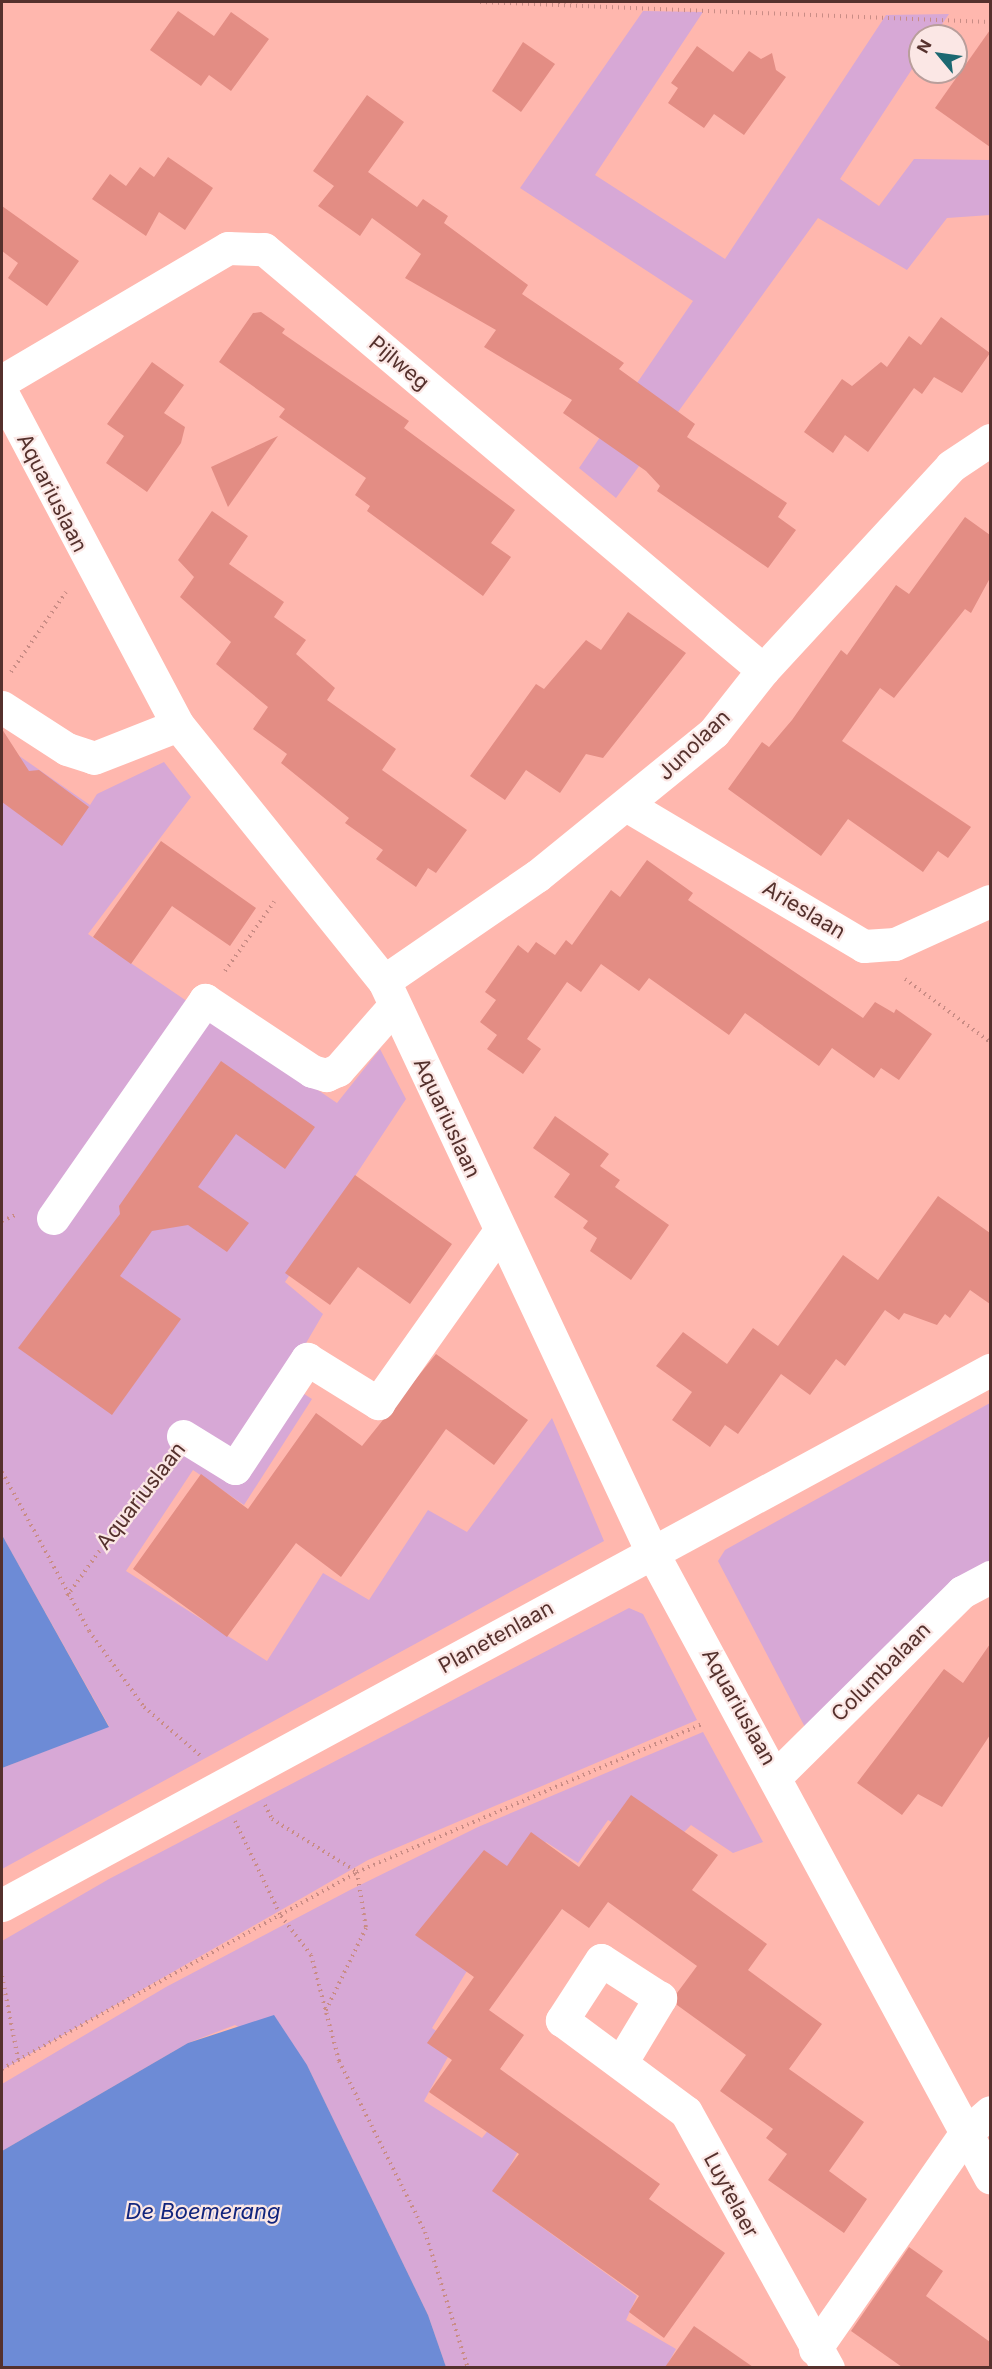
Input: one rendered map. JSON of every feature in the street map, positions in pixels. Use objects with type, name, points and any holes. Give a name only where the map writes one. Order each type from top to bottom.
[{"type":"street","name":"Pijlweg","points":[[2,381],[228,248],[264,249],[763,670]]},
{"type":"street","name":"Aquariuslaan","points":[[2,393],[87,561],[178,725],[389,993],[652,1552],[777,1775],[965,2134],[990,2177]]},
{"type":"street","name":"Junolaan","points":[[389,993],[628,806],[714,732],[763,670],[951,466],[990,441]]},
{"type":"street","points":[[5,692],[67,749],[94,758],[178,725]]},
{"type":"street","name":"Arieslaan","points":[[628,806],[864,946],[895,944],[990,901]]},
{"type":"street","points":[[53,1218],[205,1000],[312,1071],[326,1075],[338,1070],[389,993]]},
{"type":"street","name":"Aquariuslaan","points":[[183,1436],[235,1468],[307,1359],[378,1403],[500,1231]]},
{"type":"street","name":"Planetenlaan","points":[[2,1905],[990,1370]]},
{"type":"street","name":"Columbalaan","points":[[777,1775],[962,1592],[990,1577]]},
{"type":"street","name":"Luytelaer","points":[[622,2061],[686,2112],[821,2358],[965,2134],[990,2112]]},
{"type":"path","points":[[480,2],[990,22]]},
{"type":"path","name":"Aquariuslaan","points":[[5,692],[87,561]]},
{"type":"path","points":[[205,1000],[294,874]]},
{"type":"path","points":[[895,944],[905,979],[990,1042]]},
{"type":"path","name":"Aquariuslaan","points":[[67,1596],[183,1436]]},
{"type":"path","points":[[2,1472],[67,1596],[144,1707],[203,1758],[281,1916],[311,1955],[339,2061],[424,2232],[468,2367]]},
{"type":"path","points":[[2,2069],[357,1872],[740,1708]]},
{"type":"path","points":[[249,1772],[272,1819],[357,1872],[366,1928],[325,2012]]},
{"type":"path","points":[[2,1976],[18,2059]]},
{"type":"shaded area","points":[[643,11],[703,12],[595,175],[725,259],[886,15],[949,14],[942,24],[908,24],[908,75],[840,179],[879,206],[914,159],[990,160],[990,215],[947,218],[907,270],[818,218],[616,498],[579,468],[693,301],[520,188]]},
{"type":"shaded area","points":[[2,744],[90,805],[97,794],[164,762],[191,797],[88,934],[337,1103],[380,1049],[406,1099],[285,1282],[323,1314],[284,1381],[312,1399],[244,1505],[193,1470],[126,1571],[267,1661],[323,1573],[369,1600],[428,1510],[467,1532],[552,1418],[604,1541],[2,1869],[2,1768],[109,1726],[2,1535]]},
{"type":"shaded area","points":[[990,1403],[990,1577],[807,1731],[718,1561],[725,1550]]},
{"type":"shaded area","points":[[629,1608],[643,1614],[697,1720],[368,1860],[2,2070],[2,1941],[109,1879]]},
{"type":"shaded area","points":[[703,1732],[763,1842],[733,1853],[691,1825],[664,1853],[608,1820],[578,1863],[546,1842],[432,2028],[455,2044],[424,2101],[482,2138],[499,2117],[526,2137],[495,2193],[637,2296],[626,2320],[676,2349],[666,2367],[446,2367],[428,2315],[307,2065],[235,2025],[188,2043],[2,2151],[2,2084],[166,1987],[350,1890],[478,1827]]},
{"type":"water","points":[[2,1535],[109,1727],[2,1768]]},
{"type":"water","name":"De Boemerang","points":[[274,2015],[307,2065],[428,2315],[446,2367],[2,2367],[2,2151],[188,2043]]},
{"type":"building","points":[[178,11],[214,36],[231,12],[269,39],[231,91],[209,75],[201,86],[150,50]]},
{"type":"building","points":[[990,30],[990,147],[935,108],[952,84],[968,84],[968,61]]},
{"type":"building","points":[[523,42],[555,64],[521,112],[492,91]]},
{"type":"building","points":[[697,46],[733,72],[749,51],[761,59],[772,53],[776,70],[786,77],[744,135],[714,114],[704,128],[668,103],[678,88],[671,83]]},
{"type":"building","points":[[367,95],[404,122],[368,172],[417,207],[423,199],[448,216],[444,223],[528,285],[522,294],[624,363],[619,369],[695,424],[687,437],[787,503],[778,517],[796,530],[768,568],[657,491],[660,486],[646,471],[563,413],[572,400],[484,347],[496,330],[405,278],[421,254],[372,218],[360,236],[318,206],[334,186],[313,171]]},
{"type":"building","points":[[168,157],[213,188],[185,230],[159,212],[146,236],[92,199],[110,174],[126,186],[140,167],[154,177]]},
{"type":"building","points":[[2,206],[79,261],[47,306],[8,278],[18,263],[2,251]]},
{"type":"building","points":[[261,312],[285,329],[282,333],[409,421],[404,428],[515,510],[491,543],[511,557],[483,596],[367,511],[370,506],[355,495],[366,478],[279,417],[285,409],[219,362],[253,313]]},
{"type":"building","points":[[941,317],[990,353],[962,393],[934,377],[922,394],[914,388],[868,452],[845,435],[833,453],[804,432],[842,379],[852,386],[881,362],[887,367],[909,336],[921,345]]},
{"type":"building","points":[[152,362],[184,385],[164,413],[185,427],[181,443],[147,492],[106,463],[124,436],[107,424]]},
{"type":"building","points":[[278,436],[228,507],[211,467]]},
{"type":"building","points":[[212,511],[248,536],[229,564],[284,602],[274,617],[306,640],[296,654],[335,688],[327,700],[396,749],[382,770],[467,830],[436,873],[428,868],[416,887],[376,859],[383,850],[345,823],[349,818],[281,763],[287,754],[253,729],[268,707],[216,664],[231,642],[180,597],[194,577],[178,560]]},
{"type":"building","points":[[965,517],[990,535],[990,578],[971,613],[965,609],[894,698],[880,688],[842,741],[971,827],[948,858],[938,851],[923,872],[848,819],[821,856],[728,789],[762,742],[769,747],[792,720],[841,650],[847,655],[896,585],[909,594]]},
{"type":"building","points":[[628,612],[686,653],[603,758],[586,754],[560,793],[526,770],[505,800],[470,776],[536,684],[544,689],[586,640],[601,650]]},
{"type":"building","points":[[2,729],[29,771],[39,770],[89,807],[62,846],[2,802]]},
{"type":"building","points":[[161,841],[256,908],[230,946],[172,906],[131,964],[93,937]]},
{"type":"building","points":[[647,860],[693,893],[688,900],[863,1018],[875,1002],[894,1013],[896,1009],[932,1034],[899,1080],[881,1068],[874,1078],[832,1048],[819,1066],[745,1013],[729,1035],[649,978],[639,991],[601,964],[581,992],[567,982],[527,1039],[541,1049],[523,1074],[487,1049],[497,1035],[480,1022],[496,1000],[485,992],[518,945],[528,953],[536,942],[555,955],[566,940],[572,945],[611,890],[620,897]]},
{"type":"building","points":[[221,1061],[315,1127],[285,1169],[236,1134],[198,1187],[249,1223],[227,1252],[188,1225],[152,1231],[120,1276],[181,1319],[112,1415],[18,1348],[120,1214],[119,1206]]},
{"type":"building","points":[[555,1116],[609,1154],[600,1166],[620,1180],[615,1187],[669,1225],[631,1280],[590,1251],[597,1238],[583,1228],[588,1221],[554,1197],[570,1174],[533,1148]]},
{"type":"building","points":[[355,1175],[452,1244],[410,1304],[358,1267],[330,1305],[285,1273]]},
{"type":"building","points":[[938,1196],[990,1233],[990,1304],[970,1290],[950,1318],[945,1314],[937,1325],[904,1313],[899,1320],[885,1310],[845,1366],[836,1359],[810,1395],[781,1374],[738,1434],[725,1425],[710,1447],[672,1420],[692,1392],[656,1366],[683,1332],[727,1364],[753,1328],[778,1346],[843,1255],[878,1280]]},
{"type":"building","points":[[436,1354],[528,1420],[494,1465],[446,1429],[341,1577],[296,1543],[227,1637],[133,1569],[201,1474],[248,1509],[316,1413],[362,1446]]},
{"type":"building","points":[[990,1644],[990,1735],[942,1807],[918,1794],[902,1815],[857,1783],[944,1669],[963,1683]]},
{"type":"building","points":[[631,1795],[718,1855],[692,1890],[767,1944],[748,1970],[822,2024],[789,2069],[864,2122],[829,2171],[867,2199],[844,2233],[768,2180],[787,2154],[766,2138],[773,2129],[720,2091],[746,2055],[677,2005],[677,1993],[697,1966],[608,1902],[589,1928],[562,1909],[489,2010],[524,2035],[500,2069],[660,2184],[649,2199],[725,2253],[664,2338],[629,2312],[639,2296],[492,2191],[519,2154],[429,2092],[452,2060],[427,2043],[474,1977],[415,1935],[484,1850],[507,1866],[531,1832],[579,1867]]},
{"type":"building","points":[[909,2247],[943,2271],[926,2296],[990,2342],[990,2367],[902,2367],[851,2331]]},
{"type":"building","points":[[694,2326],[753,2367],[665,2367]]}]
